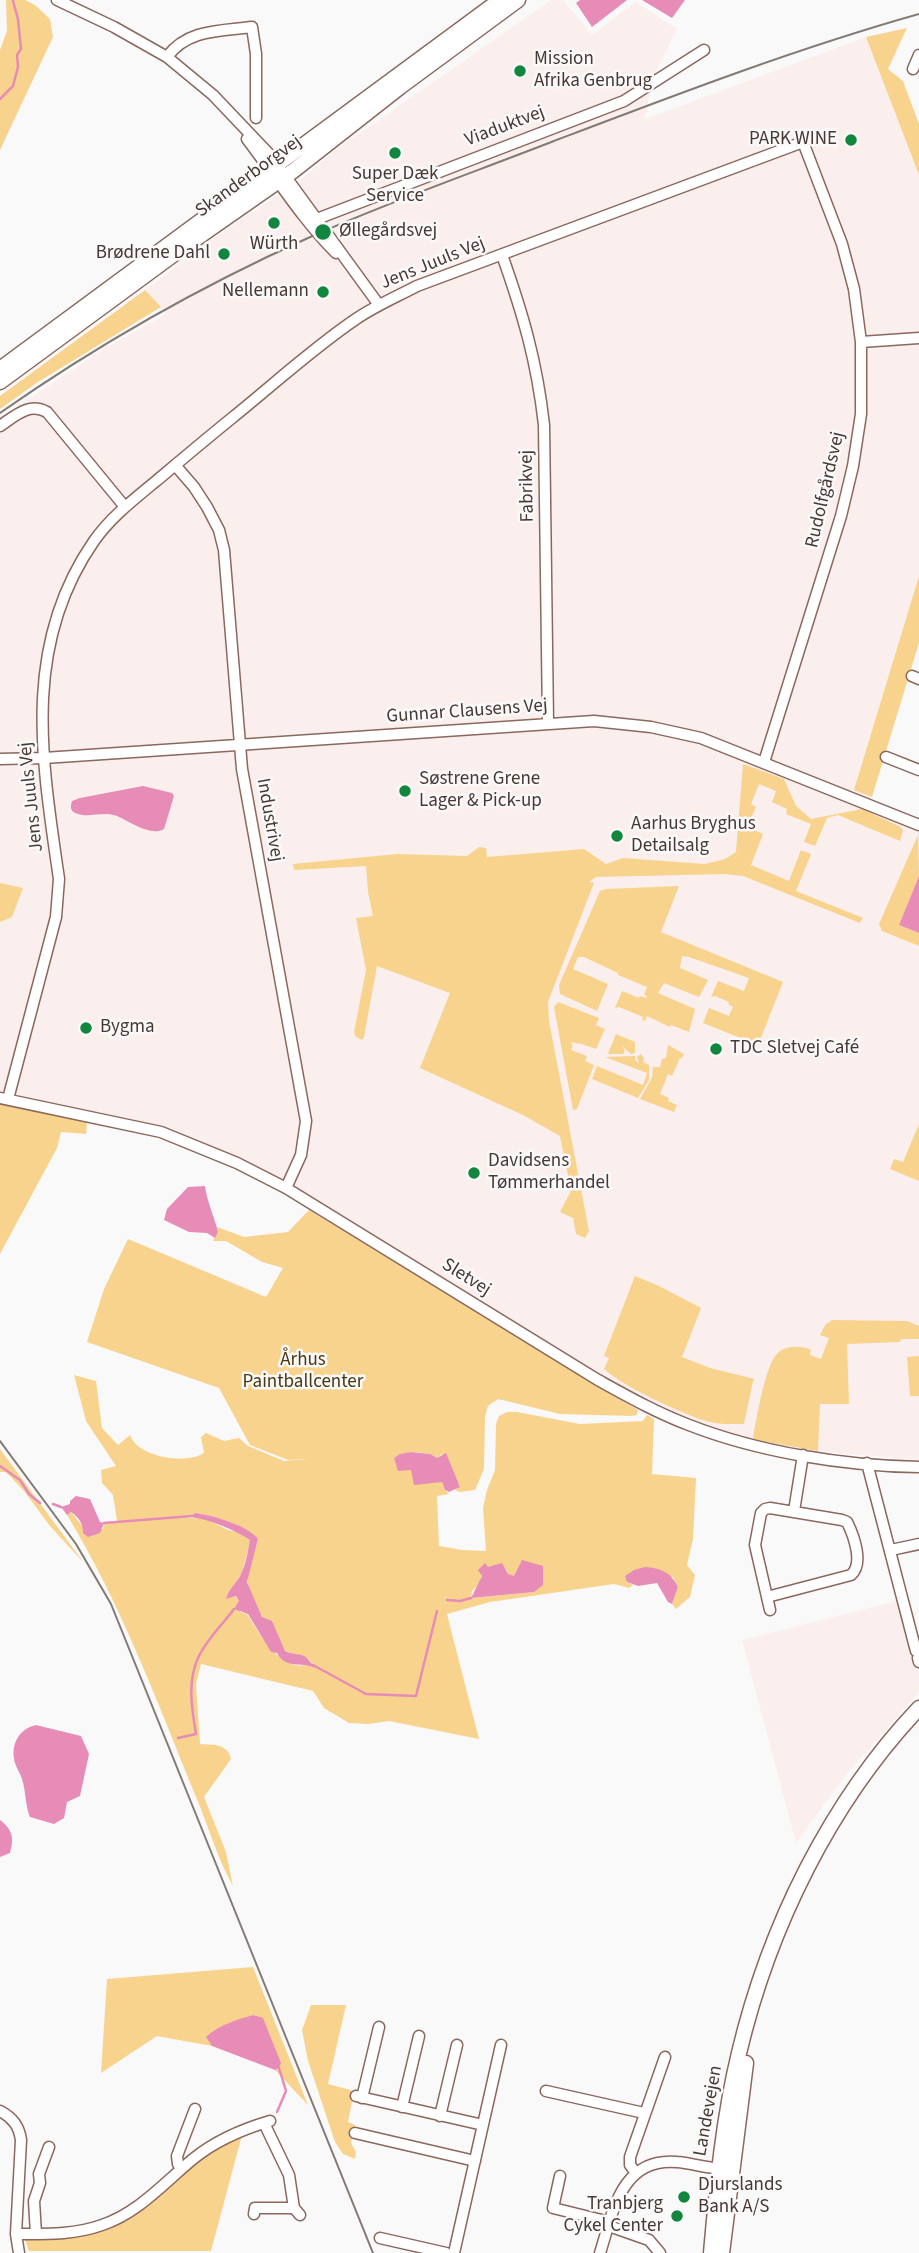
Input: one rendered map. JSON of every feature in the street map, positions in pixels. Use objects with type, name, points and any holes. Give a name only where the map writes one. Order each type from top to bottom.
[{"type":"main road","name":"Skanderborgvej","points":[[0,383],[197,238],[342,117],[500,0]]},
{"type":"main road","name":"Skanderborgvej","points":[[0,369],[400,87],[518,0]]},
{"type":"main road","name":"Landevejen","points":[[711,2253],[723,2166],[746,2064],[761,1979],[778,1932],[828,1830],[884,1749],[919,1708]]},
{"type":"main road","name":"Landevejen","points":[[855,1789],[919,1719]]},
{"type":"main road","name":"Landevejen","points":[[722,2253],[723,2166]]},
{"type":"street","points":[[57,0],[114,27],[167,57],[201,85],[229,113],[234,124],[278,173],[313,220],[323,240],[352,270],[379,305]]},
{"type":"street","points":[[167,57],[177,44],[198,34],[252,27],[256,54],[256,118]]},
{"type":"street","name":"Viaduktvej","points":[[313,220],[624,101],[704,50]]},
{"type":"street","points":[[913,69],[919,55]]},
{"type":"street","name":"Jens Juuls Vej","points":[[4,1098],[56,917],[58,898],[59,879],[44,758],[42,712],[48,645],[58,610],[95,540],[125,507],[175,465],[316,350],[379,305],[417,286],[803,142]]},
{"type":"street","name":"Rudolfgårdsvej","points":[[764,762],[841,516],[853,466],[861,414],[861,342],[854,289],[842,244],[803,142]]},
{"type":"street","name":"Fabrikvej","points":[[502,255],[531,346],[544,425],[548,723]]},
{"type":"street","points":[[861,342],[919,338]]},
{"type":"street","points":[[0,426],[27,409],[37,408],[47,412],[125,507]]},
{"type":"street","name":"Industrivej","points":[[175,465],[194,487],[207,508],[219,530],[223,550],[242,769],[306,1121],[301,1154],[286,1188]]},
{"type":"street","name":"Gunnar Clausens Vej","points":[[0,759],[594,721],[651,727],[701,738],[919,825]]},
{"type":"street","points":[[886,757],[919,770]]},
{"type":"street","name":"Sletvej","points":[[4,1098],[161,1132],[237,1163],[286,1188],[591,1376],[647,1407],[688,1425],[731,1440],[803,1455],[867,1464],[919,1467]]},
{"type":"street","points":[[794,1511],[803,1455]]},
{"type":"street","points":[[867,1464],[918,1657]]},
{"type":"street","points":[[767,1597],[852,1575],[859,1563],[847,1522],[794,1511],[765,1509],[761,1514],[756,1553],[770,1610]]},
{"type":"street","points":[[891,1550],[919,1544]]},
{"type":"street","points":[[379,2027],[359,2097],[483,2126]]},
{"type":"street","points":[[402,2107],[419,2036]]},
{"type":"street","points":[[440,2116],[457,2045]]},
{"type":"street","points":[[454,2253],[501,2045]]},
{"type":"street","points":[[636,2173],[629,2161],[665,2057]]},
{"type":"street","points":[[546,2091],[644,2113]]},
{"type":"street","points":[[181,2169],[177,2156],[195,2109]]},
{"type":"street","points":[[0,2111],[13,2120],[20,2132],[16,2234],[19,2253]]},
{"type":"street","points":[[16,2234],[68,2234],[110,2222],[140,2204],[212,2145],[267,2122],[289,2175],[297,2212],[255,2208],[254,2214]]},
{"type":"street","points":[[355,2133],[475,2161]]},
{"type":"street","points":[[36,2234],[33,2208],[40,2183],[39,2174],[48,2147]]},
{"type":"street","points":[[600,2253],[622,2189],[636,2173],[658,2162],[710,2161],[723,2166]]},
{"type":"street","points":[[560,2176],[553,2208],[649,2239],[660,2253]]},
{"type":"street","points":[[380,2238],[446,2253]]},
{"type":"shaded area","points":[[551,0],[563,0],[592,35],[636,2],[677,29],[652,80],[645,119],[866,37],[919,175],[919,576],[855,790],[872,797],[867,804],[919,825],[919,1460],[803,1450],[704,1425],[669,1411],[620,1387],[289,1185],[239,1158],[170,1131],[122,1117],[0,1092],[0,418],[104,349],[166,314],[145,290],[218,235],[279,195],[287,203],[303,192],[299,181],[333,152]]},
{"type":"shaded area","points":[[580,0],[627,0],[592,27],[576,3]]},
{"type":"shaded area","points":[[642,0],[685,0],[672,18]]},
{"type":"shaded area","points":[[143,786],[172,793],[174,796],[164,829],[147,830],[117,816],[83,815],[71,809],[72,801],[80,798]]},
{"type":"shaded area","points":[[919,876],[919,933],[899,925]]},
{"type":"shaded area","points":[[205,1186],[218,1232],[215,1238],[207,1233],[189,1232],[164,1220],[167,1209],[188,1187]]},
{"type":"shaded area","points":[[411,1452],[430,1454],[437,1458],[446,1453],[460,1487],[449,1492],[445,1490],[442,1482],[414,1485],[411,1470],[398,1471],[394,1458]]},
{"type":"shaded area","points":[[76,1496],[90,1499],[100,1522],[104,1523],[100,1533],[88,1537],[83,1533],[76,1516],[71,1512],[67,1515],[61,1507],[70,1504]]},
{"type":"shaded area","points":[[195,1513],[239,1526],[258,1539],[247,1582],[262,1617],[272,1621],[285,1651],[304,1656],[315,1668],[285,1662],[277,1653],[271,1652],[248,1614],[234,1609],[239,1601],[236,1596],[226,1599],[243,1570],[250,1540],[222,1526],[190,1517]]},
{"type":"shaded area","points":[[522,1560],[543,1566],[543,1585],[534,1592],[471,1598],[482,1576],[478,1570],[485,1563],[488,1567],[502,1563],[508,1574],[514,1576]]},
{"type":"shaded area","points":[[645,1567],[664,1572],[675,1582],[678,1587],[672,1604],[657,1583],[638,1586],[627,1582],[625,1576]]},
{"type":"shaded area","points":[[909,1598],[919,1635],[919,1692],[845,1776],[796,1843],[742,1640]]},
{"type":"shaded area","points":[[36,1725],[81,1736],[89,1754],[80,1796],[67,1802],[64,1818],[54,1824],[30,1817],[15,1763],[17,1739],[24,1730]]},
{"type":"shaded area","points":[[0,1820],[8,1827],[12,1843],[10,1853],[0,1857]]},
{"type":"shaded area","points":[[253,2015],[263,2018],[281,2063],[275,2070],[212,2046],[206,2037],[222,2026]]},
{"type":"green space","points":[[6,0],[25,0],[35,5],[50,19],[53,37],[0,150],[0,50],[7,31]]},
{"type":"green space","points":[[907,28],[888,69],[903,81],[919,124],[919,175],[866,37]]},
{"type":"green space","points":[[145,290],[161,307],[38,382],[0,409],[0,396]]},
{"type":"green space","points":[[919,576],[919,643],[872,797],[854,790]]},
{"type":"green space","points":[[743,764],[784,779],[796,806],[811,819],[862,809],[899,826],[903,830],[900,841],[838,815],[827,818],[815,846],[804,842],[811,824],[786,814],[787,809],[772,802],[776,791],[759,784],[751,804],[756,807],[747,827],[763,834],[751,865],[789,881],[801,850],[811,854],[796,891],[863,918],[860,923],[743,876],[724,874],[596,877],[589,882],[594,883],[548,1002],[549,1021],[589,1231],[585,1238],[576,1234],[573,1218],[560,1212],[571,1191],[560,1136],[523,1115],[420,1068],[450,993],[377,966],[364,1037],[362,1040],[356,1037],[354,1032],[366,970],[356,918],[373,916],[366,866],[294,870],[293,864],[397,854],[467,856],[479,847],[486,848],[487,857],[584,849],[606,864],[623,858],[705,864],[725,859],[736,852]]},
{"type":"green space","points":[[918,835],[919,876],[899,925],[919,933],[919,946],[882,931],[879,924]]},
{"type":"green space","points":[[0,883],[23,888],[12,917],[0,922]]},
{"type":"green space","points":[[679,886],[661,932],[783,982],[758,1045],[703,1023],[709,1008],[729,1016],[733,1007],[729,1002],[711,997],[718,981],[744,991],[749,978],[689,957],[682,956],[680,968],[708,980],[699,997],[664,983],[658,993],[695,1009],[689,1032],[647,1016],[645,1021],[642,1020],[643,1017],[619,1007],[615,1008],[622,991],[646,998],[644,995],[647,987],[584,957],[578,957],[573,969],[608,984],[597,1011],[560,994],[559,985],[600,891]]},
{"type":"green space","points":[[558,1002],[599,1018],[596,1025],[605,1029],[596,1049],[579,1043],[571,1044],[571,1050],[587,1056],[585,1061],[594,1065],[577,1109],[573,1110],[554,1007]]},
{"type":"green space","points":[[616,1034],[635,1042],[635,1053],[631,1054],[622,1046],[625,1051],[623,1054],[608,1054]]},
{"type":"green space","points":[[668,1045],[684,1054],[672,1076],[668,1074],[660,1094],[677,1105],[674,1112],[640,1099],[652,1078],[653,1067],[660,1067],[662,1059],[666,1058]]},
{"type":"green space","points":[[641,1054],[643,1062],[649,1065],[649,1080],[638,1098],[592,1079],[597,1066],[643,1085],[647,1073],[605,1057],[635,1056],[639,1063],[637,1057]]},
{"type":"green space","points":[[0,1103],[87,1122],[86,1134],[61,1132],[57,1148],[0,1254]]},
{"type":"green space","points":[[919,1124],[919,1181],[890,1169],[894,1159],[903,1162]]},
{"type":"green space","name":"Århus Paintballcenter","points":[[309,1210],[638,1410],[637,1415],[631,1416],[560,1414],[498,1399],[488,1406],[485,1416],[484,1469],[475,1490],[455,1490],[460,1486],[442,1454],[437,1458],[410,1453],[394,1458],[411,1470],[442,1482],[449,1494],[437,1496],[439,1546],[486,1551],[483,1508],[495,1470],[496,1424],[499,1416],[507,1412],[517,1412],[580,1424],[643,1421],[647,1415],[654,1419],[652,1474],[696,1478],[693,1539],[687,1565],[695,1575],[690,1597],[676,1609],[672,1604],[678,1587],[673,1577],[627,1582],[633,1585],[629,1588],[614,1584],[490,1602],[447,1614],[479,1739],[389,1721],[349,1723],[324,1708],[313,1691],[201,1664],[196,1684],[200,1744],[223,1747],[231,1759],[204,1797],[226,1852],[233,1886],[137,1653],[104,1583],[67,1515],[71,1512],[83,1527],[103,1529],[104,1523],[117,1521],[113,1495],[102,1483],[101,1470],[116,1466],[86,1421],[74,1375],[96,1381],[102,1428],[118,1445],[130,1435],[134,1443],[152,1454],[175,1458],[196,1457],[204,1453],[201,1437],[206,1433],[224,1441],[239,1438],[248,1446],[284,1461],[308,1459],[288,1460],[250,1445],[219,1388],[87,1342],[104,1289],[128,1239],[266,1297],[283,1268],[262,1262],[226,1241],[213,1241],[218,1232],[217,1227],[244,1237],[288,1232]],"holes":[[[195,1513],[228,1522],[258,1540],[249,1567],[250,1592],[258,1610],[285,1651],[309,1659],[314,1666],[294,1665],[277,1655],[247,1614],[240,1612],[239,1601],[235,1596],[227,1599],[242,1572],[251,1540],[206,1519],[178,1517],[192,1516]],[[485,1564],[487,1567],[506,1569],[508,1574],[534,1592],[471,1598]]]},
{"type":"green space","points":[[635,1276],[701,1308],[682,1357],[710,1368],[755,1379],[744,1424],[715,1423],[695,1417],[638,1391],[604,1369],[609,1358],[604,1356]]},
{"type":"green space","points":[[832,1320],[907,1321],[919,1326],[919,1339],[847,1344],[849,1404],[820,1404],[818,1451],[755,1440],[753,1437],[762,1392],[774,1358],[779,1352],[795,1347],[811,1350],[810,1355],[821,1359],[829,1338],[820,1335],[825,1325]]},
{"type":"green space","points":[[919,1356],[919,1396],[910,1396],[907,1357]]},
{"type":"green space","points":[[0,1449],[84,1563],[50,1526],[24,1491],[6,1472],[0,1472]]},
{"type":"green space","points":[[253,1967],[308,2105],[275,2070],[280,2063],[263,2019],[253,2015],[207,2037],[212,2046],[157,2036],[101,2073],[107,1979]]},
{"type":"green space","points":[[311,2005],[346,2005],[328,2084],[354,2091],[348,2122],[355,2125],[351,2143],[356,2152],[355,2159],[343,2154],[335,2142],[308,2061],[302,2030]]},
{"type":"green space","points":[[242,2135],[211,2251],[29,2251],[25,2240],[77,2237],[104,2230],[201,2158]]},
{"type":"waterway","points":[[0,99],[13,86],[18,67],[17,55],[21,49],[13,1]]},
{"type":"waterway","points":[[0,1466],[20,1480],[29,1494],[40,1503]]},
{"type":"waterway","points":[[53,1504],[61,1507]]},
{"type":"waterway","points":[[104,1523],[192,1516]]},
{"type":"waterway","points":[[447,1600],[471,1598]]},
{"type":"waterway","points":[[178,1738],[196,1734],[191,1696],[195,1667],[205,1645],[234,1609]]},
{"type":"waterway","points":[[313,1665],[366,1694],[416,1696],[437,1611]]},
{"type":"waterway","points":[[277,2112],[286,2091],[279,2068]]},
{"type":"tram line","points":[[0,413],[149,318],[228,276],[338,225],[690,90],[781,57],[919,14]]},
{"type":"tram line","points":[[0,1441],[76,1544],[111,1604],[373,2253]]},
{"type":"place","name":"Mission Afrika Genbrug","points":[[520,71]]},
{"type":"place","name":"PARK WINE","points":[[851,140]]},
{"type":"place","name":"Super Dæk Service","points":[[395,153]]},
{"type":"place","name":"Würth","points":[[274,223]]},
{"type":"place","name":"Øllegårdsvej","points":[[323,232]]},
{"type":"place","name":"Brødrene Dahl","points":[[224,254]]},
{"type":"place","name":"Nellemann","points":[[323,292]]},
{"type":"place","name":"Søstrene Grene Lager & Pick-up","points":[[405,791]]},
{"type":"place","name":"Aarhus Bryghus Detailsalg","points":[[617,836]]},
{"type":"place","name":"Bygma","points":[[86,1028]]},
{"type":"place","name":"TDC Sletvej Café","points":[[716,1049]]},
{"type":"place","name":"Davidsens Tømmerhandel","points":[[474,1173]]},
{"type":"place","name":"Djurslands Bank A/S","points":[[684,2197]]},
{"type":"place","name":"Tranbjerg Cykel Center","points":[[677,2216]]}]
